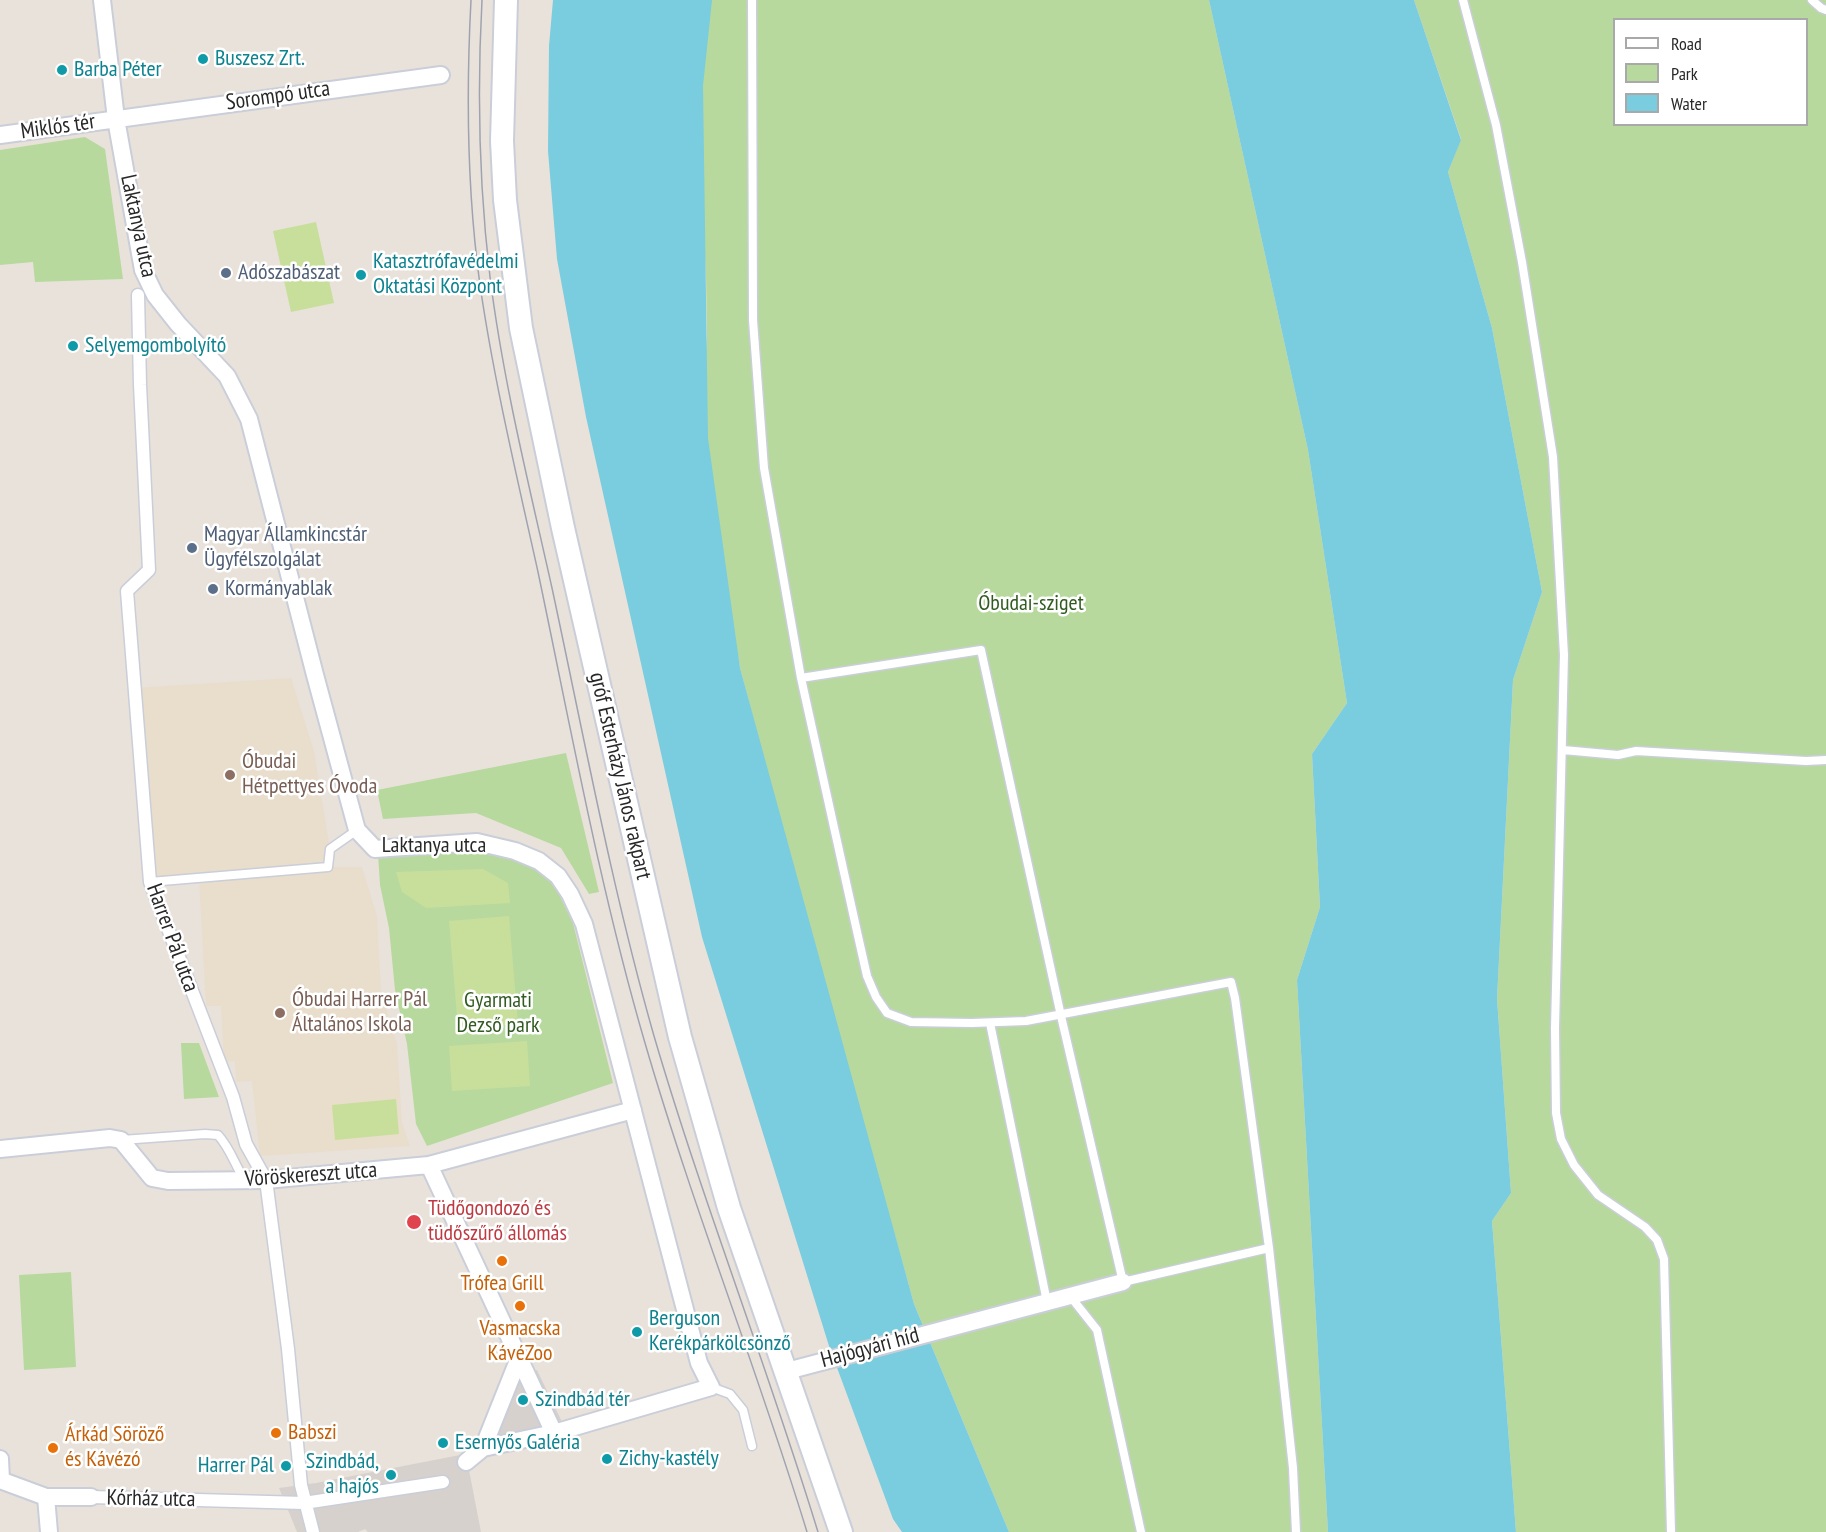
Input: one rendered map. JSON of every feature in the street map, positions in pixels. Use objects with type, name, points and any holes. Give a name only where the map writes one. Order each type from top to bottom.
[{"type":"main road","name":"gróf Esterházy János rakpart","points":[[506,0],[502,141],[505,200],[521,328],[532,386],[680,1037],[729,1208],[841,1532]]},
{"type":"street","name":"Laktanya utca","points":[[102,0],[116,119],[143,270],[160,303],[227,376],[249,419],[357,830],[375,849],[477,842],[515,851],[539,861],[558,876],[570,894],[584,924],[699,1363],[711,1387]]},
{"type":"street","name":"Sorompó utca","points":[[116,119],[441,75]]},
{"type":"street","name":"Miklós tér","points":[[0,135],[116,119]]},
{"type":"street","name":"Harrer Pál utca","points":[[138,295],[149,570],[127,591],[150,882],[233,1097],[246,1144],[266,1180],[288,1349],[301,1485],[313,1532]]},
{"type":"street","name":"Vöröskereszt utca","points":[[121,1140],[152,1178],[168,1181],[266,1180],[429,1165],[633,1110]]},
{"type":"street","points":[[0,1149],[110,1138],[121,1140]]},
{"type":"street","points":[[429,1165],[554,1433]]},
{"type":"street","name":"Hajógyári híd","points":[[787,1371],[1123,1282]]},
{"type":"street","points":[[483,1448],[519,1358]]},
{"type":"street","points":[[466,1462],[483,1448],[554,1433],[711,1387]]},
{"type":"street","name":"Kórház utca","points":[[0,1459],[1,1480],[46,1497],[304,1503],[443,1482]]},
{"type":"street","points":[[46,1497],[49,1532]]},
{"type":"lane","points":[[752,0],[753,320],[765,468],[801,678],[867,976],[876,997],[887,1013],[910,1022],[1026,1021],[1231,982],[1269,1248],[1293,1468],[1296,1532]]},
{"type":"lane","points":[[1463,0],[1498,136],[1522,262],[1553,457],[1564,655],[1555,1028],[1556,1113],[1561,1139],[1574,1165],[1598,1196],[1645,1227],[1656,1240],[1664,1259],[1671,1532]]},
{"type":"lane","points":[[1812,0],[1826,10]]},
{"type":"lane","points":[[801,678],[981,650],[1061,1016],[1123,1282],[1269,1248]]},
{"type":"lane","points":[[1563,750],[1618,755],[1636,751],[1806,761],[1826,760]]},
{"type":"lane","points":[[150,882],[328,867],[330,849],[357,830]]},
{"type":"lane","points":[[990,1023],[1047,1302]]},
{"type":"lane","points":[[121,1140],[218,1135],[226,1143],[234,1163],[245,1180]]},
{"type":"lane","points":[[1070,1296],[1097,1330],[1141,1532]]},
{"type":"lane","points":[[711,1387],[730,1394],[743,1410],[752,1446]]},
{"type":"shaded area","points":[[291,678],[314,751],[330,849],[328,867],[362,867],[377,916],[381,992],[397,1044],[402,1123],[410,1146],[260,1156],[252,1081],[236,1082],[235,1061],[224,1062],[221,1006],[206,1006],[199,878],[150,882],[134,688]]},
{"type":"shaded area","points":[[537,1370],[566,1430],[461,1455],[469,1470],[481,1532],[368,1532],[365,1529],[358,1532],[297,1532],[279,1488],[460,1455],[476,1442],[501,1382]]},
{"type":"green space","name":"Óbudai-sziget","points":[[692,0],[1209,0],[1308,450],[1347,703],[1312,754],[1320,907],[1297,980],[1328,1532],[1009,1532],[914,1304],[895,1236],[883,1213],[740,668],[700,439],[707,336],[706,277]]},
{"type":"green space","points":[[1414,0],[1826,0],[1826,1532],[1516,1532],[1492,1221],[1511,1193],[1497,999],[1513,680],[1542,592],[1492,328],[1448,172],[1461,139]]},
{"type":"green space","points":[[85,137],[105,149],[123,279],[35,282],[33,262],[0,265],[0,150]]},
{"type":"green space","points":[[316,222],[334,303],[291,312],[273,231]]},
{"type":"green space","points":[[566,753],[599,892],[589,894],[561,848],[476,813],[383,819],[377,790]]},
{"type":"green space","name":"Gyarmati Dezső park","points":[[476,850],[513,858],[538,870],[554,884],[573,923],[613,1083],[427,1146],[416,1124],[407,1044],[395,990],[389,928],[380,885],[378,854]]},
{"type":"green space","points":[[483,869],[508,883],[510,903],[426,908],[402,892],[396,872]]},
{"type":"green space","points":[[509,916],[518,1024],[458,1028],[449,921]]},
{"type":"green space","points":[[527,1041],[530,1086],[452,1091],[449,1046]]},
{"type":"green space","points":[[181,1043],[199,1043],[219,1097],[184,1099]]},
{"type":"green space","points":[[396,1099],[399,1134],[335,1140],[332,1105]]},
{"type":"green space","points":[[71,1272],[76,1367],[24,1370],[19,1275]]},
{"type":"water","points":[[553,0],[712,0],[703,86],[708,438],[740,668],[914,1304],[1009,1532],[902,1532],[893,1519],[829,1346],[702,937],[586,417],[557,259],[548,151],[549,46]]},
{"type":"water","points":[[1209,0],[1414,0],[1461,140],[1448,172],[1492,328],[1542,592],[1513,680],[1497,999],[1511,1193],[1492,1221],[1516,1532],[1328,1532],[1297,980],[1320,907],[1312,754],[1347,703],[1308,450]]},
{"type":"tram line","points":[[471,0],[468,71],[470,179],[480,285],[499,393],[587,809],[614,927],[645,1043],[704,1227],[807,1532]]},
{"type":"tram line","points":[[482,0],[479,104],[481,173],[495,316],[517,433],[599,813],[654,1036],[693,1160],[818,1532]]},
{"type":"place","name":"Buszesz Zrt.","points":[[203,59]]},
{"type":"place","name":"Barba Péter","points":[[62,70]]},
{"type":"place","name":"Adószabászat","points":[[226,273]]},
{"type":"place","name":"Katasztrófavédelmi Oktatási Központ","points":[[361,275]]},
{"type":"place","name":"Selyemgombolyító","points":[[73,346]]},
{"type":"place","name":"Magyar Államkincstár Ügyfélszolgálat","points":[[192,548]]},
{"type":"place","name":"Kormányablak","points":[[213,589]]},
{"type":"place","name":"Óbudai Hétpettyes Óvoda","points":[[230,775]]},
{"type":"place","name":"Óbudai Harrer Pál Általános Iskola","points":[[280,1013]]},
{"type":"place","name":"Tüdőgondozó és tüdőszűrő állomás","points":[[414,1222]]},
{"type":"place","name":"Trófea Grill","points":[[502,1261]]},
{"type":"place","name":"Vasmacska KávéZoo","points":[[520,1306]]},
{"type":"place","name":"Berguson Kerékpárkölcsönző","points":[[637,1332]]},
{"type":"place","name":"Szindbád tér","points":[[523,1400]]},
{"type":"place","name":"Babszi","points":[[276,1433]]},
{"type":"place","name":"Esernyős Galéria","points":[[443,1443]]},
{"type":"place","name":"Árkád Söröző és Kávézó","points":[[53,1448]]},
{"type":"place","name":"Zichy-kastély","points":[[607,1459]]},
{"type":"place","name":"Harrer Pál","points":[[286,1466]]},
{"type":"place","name":"Szindbád, a hajós","points":[[391,1475]]}]
